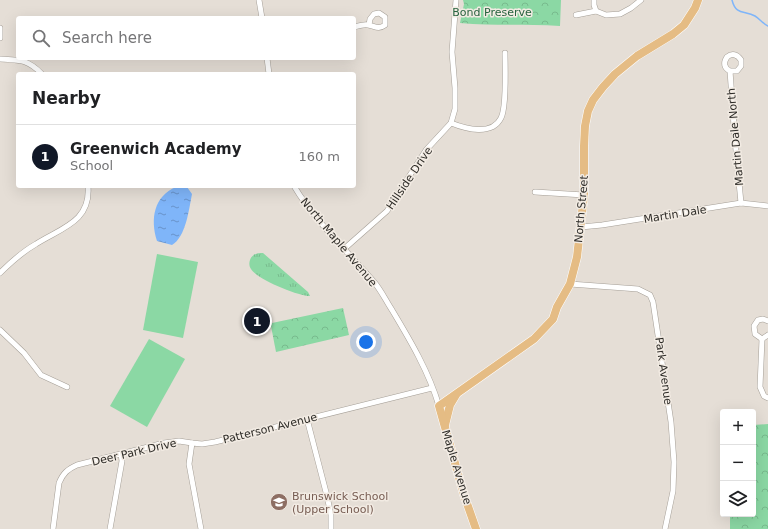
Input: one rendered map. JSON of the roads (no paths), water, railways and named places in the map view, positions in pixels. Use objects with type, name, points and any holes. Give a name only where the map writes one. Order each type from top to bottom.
[{"type":"main road","name":"North Street","points":[[439,406],[540,335],[552,319],[570,284],[576,258],[584,195],[585,126],[588,111],[593,100],[603,86],[615,74],[637,56],[673,34],[684,25],[695,8],[698,0]]},
{"type":"main road","points":[[445,428],[450,405],[457,394]]},
{"type":"main road","name":"Maple Avenue","points":[[439,406],[464,496],[476,529]]},
{"type":"street","points":[[259,0],[262,16]]},
{"type":"street","points":[[456,0],[452,52],[455,109],[451,123],[463,128],[483,130],[494,125],[501,118],[504,108],[505,53]]},
{"type":"street","points":[[594,0],[596,11]]},
{"type":"street","points":[[576,15],[596,11],[606,15],[620,14],[642,0]]},
{"type":"street","points":[[356,27],[369,25]]},
{"type":"street","points":[[0,28],[0,38]]},
{"type":"street","points":[[0,59],[16,60]]},
{"type":"street","points":[[22,60],[29,62],[40,72]]},
{"type":"street","points":[[267,60],[269,72]]},
{"type":"street","name":"Martin Dale North","points":[[730,71],[735,140],[742,203]]},
{"type":"street","name":"Hillside Drive","points":[[344,249],[387,211],[426,150],[451,123]]},
{"type":"street","points":[[0,273],[15,258],[62,230],[78,218],[83,213],[86,206],[88,188]]},
{"type":"street","name":"North Maple Avenue","points":[[295,188],[300,196],[344,249],[375,284],[412,345],[439,406]]},
{"type":"street","points":[[535,192],[584,195]]},
{"type":"street","name":"Martin Dale","points":[[581,227],[742,203],[768,206]]},
{"type":"street","name":"Park Avenue","points":[[570,284],[638,290],[650,295],[653,302],[670,416],[674,462],[672,491],[665,529]]},
{"type":"street","points":[[762,339],[755,334],[754,326],[758,320],[763,319],[768,322]]},
{"type":"street","points":[[0,330],[24,353],[41,375],[67,387]]},
{"type":"street","points":[[762,339],[768,335]]},
{"type":"street","points":[[762,339],[760,387],[764,396],[768,398]]},
{"type":"street","name":"Patterson Avenue","points":[[192,442],[202,444],[215,442],[432,388]]},
{"type":"street","points":[[307,419],[327,496],[331,515],[331,529]]},
{"type":"street","name":"Deer Park Drive","points":[[53,529],[59,483],[66,471],[77,465],[170,442],[192,442]]},
{"type":"street","points":[[192,442],[189,464],[201,529]]},
{"type":"street","points":[[110,529],[122,461],[121,454]]},
{"type":"water","points":[[174,188],[188,188],[192,194],[184,229],[181,236],[172,245],[157,241],[154,225],[154,217],[158,202]]},
{"type":"waterway","points":[[732,0],[738,11],[751,14],[768,26]]},
{"type":"place","name":"Greenwich Academy","points":[[257,321]]},
{"type":"place","name":"Brunswick School (Upper School)","points":[[279,502]]},
{"type":"park label","name":"Bond Preserve","points":[[492,12]]}]
